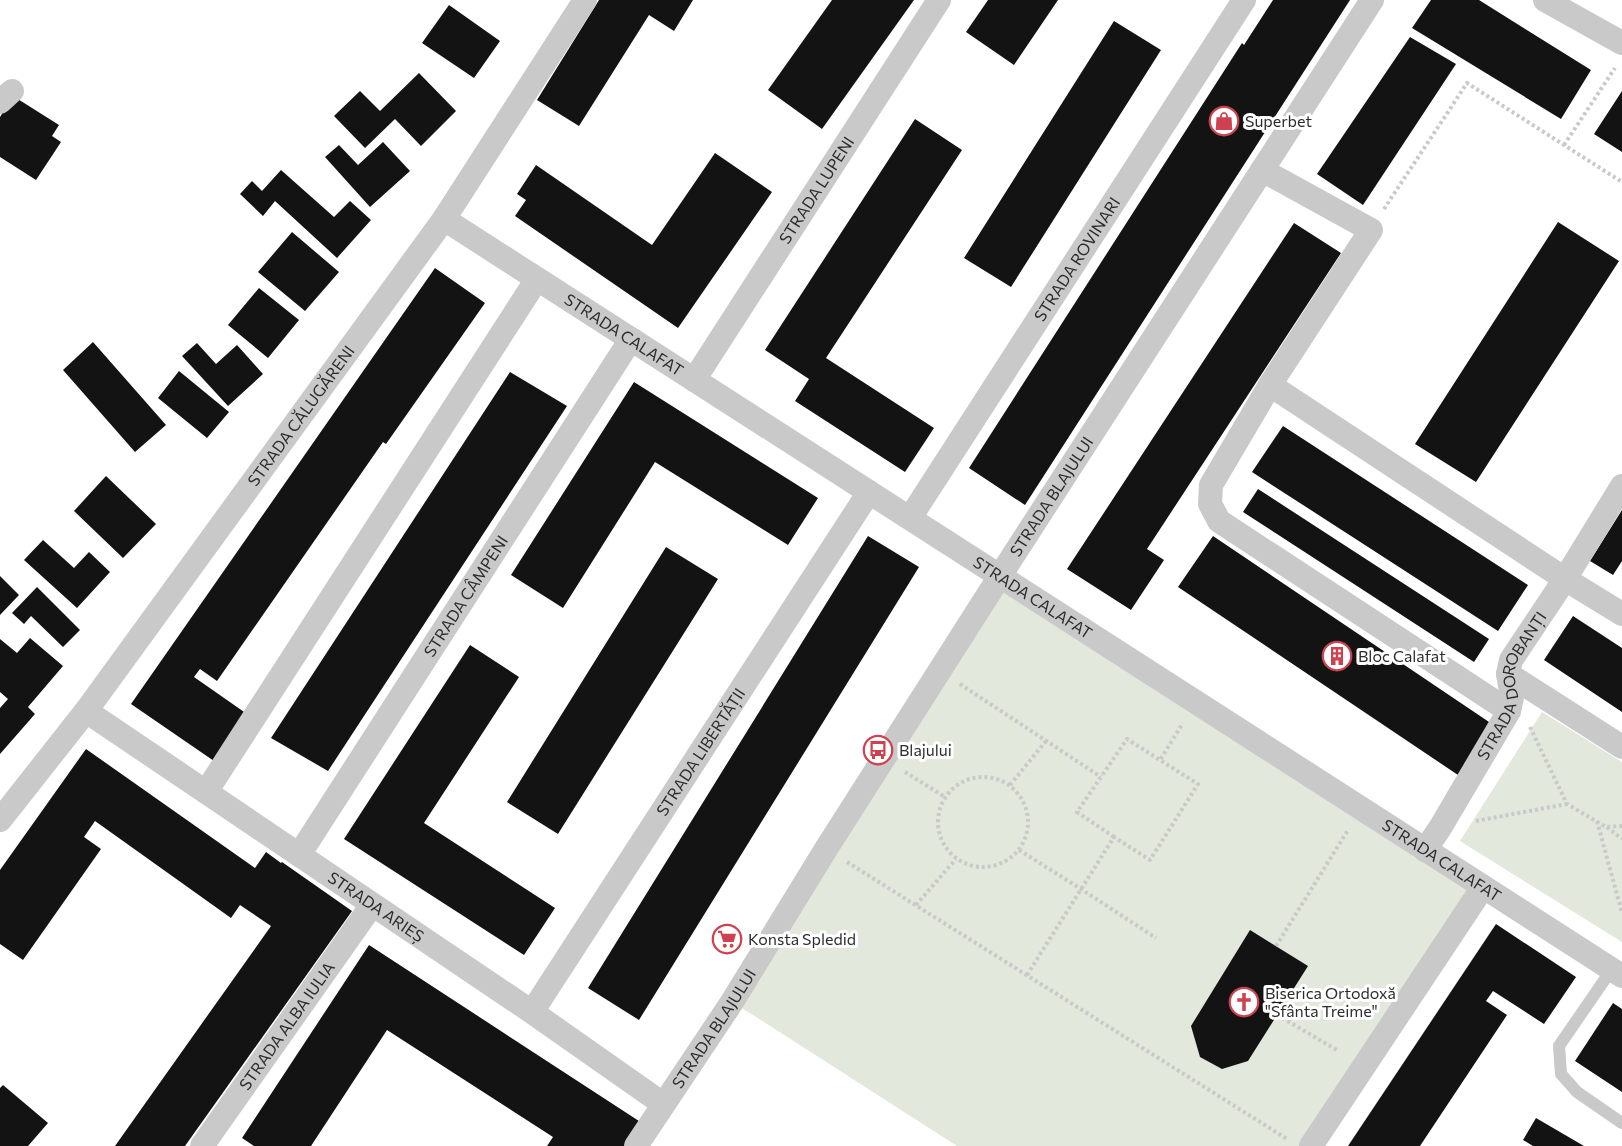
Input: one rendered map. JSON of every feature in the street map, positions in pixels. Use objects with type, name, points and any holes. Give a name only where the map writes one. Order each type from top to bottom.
[{"type":"street","name":"STRADA CĂLUGĂRENI","points":[[0,820],[86,711],[444,219],[585,0]]},
{"type":"street","name":"STRADA LUPENI","points":[[694,380],[939,0]]},
{"type":"street","name":"STRADA ROVINARI","points":[[910,518],[1244,0]]},
{"type":"street","name":"STRADA BLAJULUI","points":[[636,1146],[732,1002],[883,759],[1372,0]]},
{"type":"street","points":[[1545,0],[1622,44]]},
{"type":"street","points":[[1262,170],[1371,230],[1270,385],[1211,485],[1210,504],[1219,521],[1509,691],[1622,747]]},
{"type":"street","name":"STRADA CALAFAT","points":[[444,219],[1617,973]]},
{"type":"street","points":[[206,792],[537,279]]},
{"type":"street","name":"STRADA CÂMPENI","points":[[299,855],[632,339]]},
{"type":"street","points":[[1270,385],[1564,579],[1620,608]]},
{"type":"street","name":"STRADA DOROBANȚI","points":[[1425,850],[1440,828],[1509,691],[1511,660],[1622,486]]},
{"type":"street","name":"STRADA LIBERTĂȚII","points":[[532,1012],[869,492]]},
{"type":"street","name":"STRADA ARIEȘ","points":[[86,711],[532,1012],[663,1104]]},
{"type":"street","points":[[1300,1143],[1483,887]]},
{"type":"street","name":"STRADA ALBA IULIA","points":[[206,1145],[372,904]]},
{"type":"lane","points":[[1617,973],[1559,1046],[1561,1074],[1577,1092],[1622,1123]]},
{"type":"path","points":[[1564,145],[1616,67]]},
{"type":"path","points":[[1371,230],[1467,83],[1622,182]]},
{"type":"path","points":[[940,670],[1101,777]]},
{"type":"path","points":[[1509,691],[1568,804],[1622,839]]},
{"type":"path","points":[[1160,760],[1196,702]]},
{"type":"path","points":[[1127,739],[1160,760],[1198,784],[1150,860],[1077,812],[1127,739]]},
{"type":"path","points":[[1010,785],[1046,741]]},
{"type":"path","points":[[883,759],[945,797]]},
{"type":"path","points":[[989,776],[1010,785],[1024,802],[1029,816],[1028,831],[1019,850],[1000,865],[969,866],[956,859],[945,848],[939,834],[937,820],[940,805],[948,792],[974,777],[989,776]]},
{"type":"path","points":[[1440,828],[1568,804]]},
{"type":"path","points":[[1276,946],[1361,809]]},
{"type":"path","points":[[1597,821],[1622,913]]},
{"type":"path","points":[[1606,827],[1622,826]]},
{"type":"path","points":[[1027,975],[1114,837]]},
{"type":"path","points":[[826,849],[1300,1143]]},
{"type":"path","points":[[1019,850],[1156,938]]},
{"type":"path","points":[[916,905],[956,859]]},
{"type":"path","points":[[1277,1015],[1336,1050]]},
{"type":"shaded area","points":[[1000,576],[1483,887],[1314,1146],[957,1146],[732,1002]]},
{"type":"shaded area","points":[[1542,712],[1622,762],[1622,942],[1460,841]]},
{"type":"building","points":[[599,0],[693,0],[674,31],[649,15],[579,126],[537,100]]},
{"type":"building","points":[[832,0],[914,0],[822,129],[768,90]]},
{"type":"building","points":[[988,0],[1058,0],[1014,65],[966,32]]},
{"type":"building","points":[[1273,0],[1350,0],[1025,505],[969,468],[1242,43],[1244,45]]},
{"type":"building","points":[[1431,0],[1479,0],[1591,70],[1561,119],[1412,28]]},
{"type":"building","points":[[449,5],[500,41],[474,78],[422,43]]},
{"type":"building","points":[[1114,21],[1161,50],[1011,287],[964,258]]},
{"type":"building","points":[[1410,37],[1456,64],[1363,205],[1317,174]]},
{"type":"building","points":[[419,73],[456,111],[421,146],[395,119],[365,148],[334,116],[360,91],[380,111]]},
{"type":"building","points":[[1622,91],[1622,152],[1594,134]]},
{"type":"building","points":[[13,96],[59,125],[52,136],[61,142],[36,180],[0,157],[0,117]]},
{"type":"building","points":[[915,119],[962,150],[826,358],[934,428],[905,472],[795,401],[809,379],[765,350]]},
{"type":"building","points":[[383,142],[410,171],[370,207],[325,157],[339,145],[358,165]]},
{"type":"building","points":[[715,153],[772,192],[678,328],[515,216],[526,200],[517,194],[536,165],[652,245]]},
{"type":"building","points":[[281,170],[334,217],[350,201],[371,220],[337,258],[275,201],[263,216],[240,194],[252,181],[262,191]]},
{"type":"building","points":[[1558,222],[1619,261],[1476,482],[1415,444]]},
{"type":"building","points":[[1294,223],[1341,253],[1147,549],[1164,560],[1131,610],[1067,569]]},
{"type":"building","points":[[292,232],[339,272],[305,311],[258,272]]},
{"type":"building","points":[[435,268],[485,303],[386,444],[383,442],[217,681],[200,669],[194,677],[247,714],[214,761],[131,704]]},
{"type":"building","points":[[259,288],[299,320],[268,358],[228,325]]},
{"type":"building","points":[[93,342],[166,425],[135,452],[63,370]]},
{"type":"building","points":[[197,343],[216,364],[237,345],[263,374],[228,406],[182,356]]},
{"type":"building","points":[[179,371],[229,412],[207,438],[158,398]]},
{"type":"building","points":[[510,372],[567,406],[328,771],[271,738]]},
{"type":"building","points":[[634,382],[818,498],[788,545],[655,462],[563,608],[511,575]]},
{"type":"building","points":[[1283,426],[1528,585],[1498,631],[1252,472]]},
{"type":"building","points":[[106,476],[156,524],[123,558],[74,511]]},
{"type":"building","points":[[1258,489],[1489,639],[1474,662],[1243,512]]},
{"type":"building","points":[[1622,510],[1622,561],[1613,575],[1590,561]]},
{"type":"building","points":[[868,536],[919,567],[639,1020],[588,988]]},
{"type":"building","name":"Bloc Calafat","points":[[1213,536],[1495,726],[1461,777],[1178,587]]},
{"type":"building","points":[[43,540],[74,568],[89,552],[110,572],[77,608],[24,560]]},
{"type":"building","points":[[666,547],[718,579],[558,834],[507,802]]},
{"type":"building","points":[[0,576],[19,595],[0,615]]},
{"type":"building","points":[[37,587],[80,630],[63,647],[31,616],[24,624],[12,613]]},
{"type":"building","points":[[1573,616],[1622,648],[1622,712],[1544,660]]},
{"type":"building","points":[[30,638],[63,666],[28,707],[35,714],[0,754],[0,708],[8,699],[0,692],[0,639],[17,653]]},
{"type":"building","points":[[470,645],[519,677],[424,823],[555,908],[524,955],[344,839]]},
{"type":"building","points":[[86,749],[255,868],[266,852],[352,911],[185,1146],[115,1146],[271,926],[240,905],[231,918],[95,821],[84,837],[101,849],[23,960],[0,944],[0,870]]},
{"type":"building","points":[[1496,924],[1576,977],[1544,1024],[1493,991],[1486,1001],[1507,1015],[1420,1146],[1348,1146]]},
{"type":"building","points":[[1250,930],[1308,966],[1248,1061],[1222,1069],[1200,1057],[1191,1026]]},
{"type":"building","points":[[369,945],[642,1123],[626,1146],[547,1146],[553,1137],[387,1030],[311,1146],[254,1146],[242,1138]]},
{"type":"building","points":[[1613,1003],[1622,1009],[1622,1092],[1575,1061]]},
{"type":"building","points":[[3,1085],[48,1123],[28,1146],[0,1146],[0,1088]]},
{"type":"building","points":[[1536,1118],[1584,1146],[1533,1146],[1523,1140]]},
{"type":"place","name":"Superbet","points":[[1224,121]]},
{"type":"place","name":"Bloc Calafat","points":[[1337,656]]},
{"type":"place","name":"Blajului","points":[[878,750]]},
{"type":"place","name":"Konsta Spledid","points":[[727,939]]},
{"type":"place","name":"Biserica Ortodoxă \"Sfânta Treime\"","points":[[1244,1002]]}]
